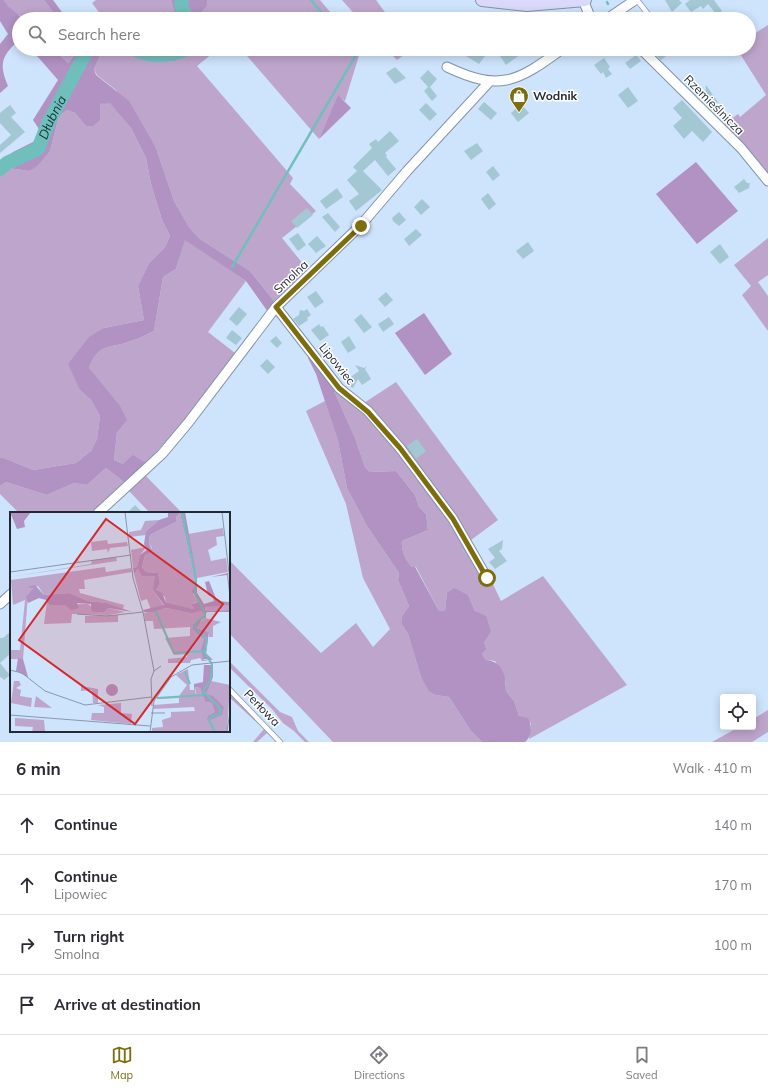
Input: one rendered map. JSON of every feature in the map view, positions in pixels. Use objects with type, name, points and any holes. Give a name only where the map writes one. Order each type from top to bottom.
[{"type":"main road","points":[[482,0],[527,5],[584,0]]},
{"type":"street","points":[[584,0],[588,12]]},
{"type":"street","points":[[619,12],[636,0]]},
{"type":"street","points":[[447,67],[469,77],[490,81],[509,80],[532,71],[552,56]]},
{"type":"street","name":"Rzemieślnicza","points":[[648,56],[741,148],[768,181]]},
{"type":"street","name":"Smolna","points":[[99,512],[162,454],[188,423],[276,307],[361,226],[407,171],[490,81]]},
{"type":"street","name":"Lipowiec","points":[[276,307],[339,388],[368,412],[400,448],[453,519],[487,578]]},
{"type":"street","points":[[0,604],[10,595]]},
{"type":"lane","points":[[636,0],[646,12]]},
{"type":"lane","name":"Perłowa","points":[[230,690],[280,742]]},
{"type":"shaded area","points":[[0,0],[4,0],[15,12],[12,12],[12,47],[4,58],[3,63],[8,86],[0,93],[0,44],[8,34],[0,21]]},
{"type":"shaded area","points":[[4,0],[44,0],[53,12],[14,12]]},
{"type":"shaded area","points":[[44,0],[53,0],[62,12],[53,12]]},
{"type":"shaded area","points":[[96,0],[171,0],[174,12],[99,12],[92,3]]},
{"type":"shaded area","points":[[171,0],[207,0],[207,6],[202,12],[174,12]]},
{"type":"shaded area","points":[[207,0],[320,0],[330,12],[202,12],[207,6]]},
{"type":"shaded area","points":[[342,0],[376,0],[385,12],[353,12]]},
{"type":"shaded area","points":[[768,25],[768,175],[723,125],[738,114],[740,117],[766,95],[741,56],[756,56],[756,33]]},
{"type":"shaded area","points":[[36,56],[61,56],[68,63],[74,56],[100,56],[94,69],[96,75],[129,101],[156,148],[174,201],[189,227],[200,239],[250,271],[274,301],[268,312],[246,281],[185,240],[176,269],[163,277],[154,331],[140,338],[101,350],[89,368],[120,406],[127,420],[117,432],[114,460],[123,464],[133,455],[146,463],[124,482],[106,468],[87,485],[74,483],[47,495],[6,482],[0,486],[0,458],[4,458],[33,470],[76,463],[91,451],[97,439],[100,416],[91,400],[80,390],[68,364],[89,337],[104,328],[144,320],[138,286],[149,263],[165,247],[170,236],[162,220],[151,184],[146,158],[131,128],[110,103],[100,104],[100,120],[93,126],[86,126],[75,113],[67,110],[59,116],[50,151],[37,166],[29,171],[9,168],[0,173],[0,163],[13,152],[35,141],[39,129],[33,120],[58,80]]},
{"type":"shaded area","points":[[61,56],[74,56],[68,63]]},
{"type":"shaded area","points":[[100,56],[151,56],[176,61],[184,56],[209,56],[197,66],[293,178],[290,184],[316,211],[282,238],[308,270],[274,301],[250,271],[200,239],[189,227],[174,201],[156,148],[116,90],[97,75],[94,69]]},
{"type":"shaded area","points":[[135,56],[184,56],[176,61],[146,60]]},
{"type":"shaded area","points":[[247,56],[359,56],[345,101],[338,96],[319,139]]},
{"type":"shaded area","points":[[393,56],[402,56],[397,60]]},
{"type":"shaded area","points":[[338,95],[351,108],[319,139]]},
{"type":"shaded area","points":[[110,102],[131,128],[146,158],[151,184],[162,220],[170,236],[165,247],[149,263],[138,286],[144,320],[104,328],[80,390],[91,400],[100,416],[97,439],[91,451],[76,463],[33,470],[4,458],[0,458],[0,173],[9,168],[29,171],[50,151],[59,116],[67,110],[75,113],[86,126],[100,104]]},
{"type":"shaded area","points":[[696,162],[738,211],[697,244],[656,194]]},
{"type":"shaded area","points":[[768,238],[768,275],[758,282],[768,296],[768,331],[742,295],[751,286],[734,265]]},
{"type":"shaded area","points":[[185,239],[246,281],[208,332],[235,353],[184,422],[146,463],[123,464],[114,460],[117,432],[89,368],[101,350],[140,338],[154,331],[163,277],[176,269]]},
{"type":"shaded area","points":[[424,313],[452,354],[425,375],[395,333]]},
{"type":"shaded area","points":[[310,356],[331,384],[355,438],[365,467],[370,472],[396,471],[415,495],[419,507],[426,514],[428,530],[402,541],[402,548],[407,561],[412,567],[415,567],[439,611],[445,611],[447,593],[454,588],[468,595],[475,611],[486,616],[491,632],[484,643],[486,649],[482,654],[486,660],[492,661],[500,666],[504,675],[506,691],[514,701],[519,716],[528,718],[531,731],[525,742],[482,742],[471,731],[449,697],[436,695],[429,691],[421,677],[408,634],[401,623],[402,616],[409,606],[398,580],[399,573],[367,526],[347,488],[338,441],[316,374],[308,358]]},
{"type":"shaded area","points":[[396,382],[498,520],[471,540],[364,403]]},
{"type":"shaded area","points":[[331,384],[364,411],[399,450],[445,514],[485,582],[491,580],[501,601],[543,576],[627,685],[529,739],[531,723],[519,716],[514,701],[506,691],[506,682],[495,661],[486,660],[482,654],[484,643],[491,632],[475,611],[468,595],[447,593],[445,612],[439,611],[416,567],[412,567],[405,558],[402,548],[402,541],[428,530],[426,514],[419,507],[415,495],[396,471],[370,472],[365,467],[355,438]]},
{"type":"shaded area","points":[[325,401],[338,441],[347,488],[367,526],[399,573],[398,580],[409,606],[402,616],[401,623],[408,634],[421,677],[436,695],[449,697],[471,731],[482,742],[333,742],[230,634],[230,561],[321,653],[356,623],[373,647],[390,629],[363,578],[346,504],[306,411]]},
{"type":"shaded area","points":[[106,468],[124,482],[92,512],[18,512],[0,494],[0,486],[6,482],[47,495],[74,483],[87,485]]},
{"type":"shaded area","points":[[146,476],[181,512],[149,512],[129,491]]},
{"type":"shaded area","points":[[230,662],[280,712],[292,717],[298,731],[309,742],[305,742],[283,723],[272,709],[231,669]]},
{"type":"shaded area","points":[[230,694],[279,742],[267,733],[257,742],[253,742],[264,729],[230,698]]},
{"type":"shaded area","points":[[768,710],[768,732],[752,742],[712,742],[734,730],[756,730],[756,717]]},
{"type":"building","points":[[665,0],[679,0],[682,3],[672,12]]},
{"type":"building","points":[[690,0],[714,0],[722,11],[715,12],[708,4],[703,9],[701,6],[691,12],[685,4]]},
{"type":"building","points":[[466,56],[485,56],[479,64]]},
{"type":"building","points":[[500,56],[518,56],[506,65]]},
{"type":"building","points":[[635,56],[637,56],[641,61],[630,69],[625,63]]},
{"type":"building","points":[[657,56],[666,56],[661,60]]},
{"type":"building","points":[[604,58],[610,67],[608,69],[612,74],[606,78],[603,72],[601,74],[594,65]]},
{"type":"building","points":[[395,67],[406,78],[395,84],[386,73]]},
{"type":"building","points":[[428,70],[437,79],[430,87],[437,96],[432,101],[424,91],[428,87],[420,78]]},
{"type":"building","points":[[706,85],[718,102],[711,107],[702,97],[705,94]]},
{"type":"building","points":[[628,87],[638,101],[628,108],[618,95]]},
{"type":"building","points":[[682,100],[712,132],[703,142],[692,131],[684,139],[673,126],[682,118],[673,108]]},
{"type":"building","points":[[484,102],[497,113],[491,120],[478,109]]},
{"type":"building","points":[[426,103],[437,114],[430,121],[419,110]]},
{"type":"building","points":[[521,104],[529,113],[518,122],[511,113]]},
{"type":"building","points":[[10,105],[16,113],[11,117],[25,132],[0,153],[0,145],[11,135],[0,123],[0,113]]},
{"type":"building","points":[[390,131],[399,141],[385,153],[387,155],[386,157],[396,169],[388,176],[375,160],[363,171],[382,190],[356,211],[349,201],[359,194],[347,180],[357,171],[353,167],[372,148],[369,144],[376,139],[378,142]]},
{"type":"building","points":[[477,143],[483,151],[471,160],[464,151]]},
{"type":"building","points":[[493,166],[500,175],[493,181],[486,172]]},
{"type":"building","points":[[744,179],[747,183],[750,183],[749,188],[739,193],[734,187]]},
{"type":"building","points":[[337,188],[343,197],[326,209],[320,201]]},
{"type":"building","points":[[488,193],[496,204],[489,210],[481,199]]},
{"type":"building","points":[[422,199],[430,207],[421,215],[414,207]]},
{"type":"building","points":[[307,208],[313,215],[297,228],[291,221]]},
{"type":"building","points":[[399,212],[406,220],[399,226],[393,221],[392,218]]},
{"type":"building","points":[[328,213],[340,227],[335,232],[322,217]]},
{"type":"building","points":[[416,229],[422,235],[409,246],[404,239]]},
{"type":"building","points":[[298,233],[306,245],[298,251],[289,239]]},
{"type":"building","points":[[317,236],[326,246],[316,253],[308,244]]},
{"type":"building","points":[[528,242],[534,251],[523,259],[516,251]]},
{"type":"building","points":[[720,244],[729,257],[720,264],[710,252]]},
{"type":"building","points":[[316,291],[324,302],[315,308],[307,297]]},
{"type":"building","points":[[386,292],[393,300],[385,307],[378,299]]},
{"type":"building","points":[[239,307],[247,314],[237,326],[229,319]]},
{"type":"building","points":[[307,309],[311,315],[307,318],[308,320],[299,326],[293,319],[299,315],[300,310],[304,311]]},
{"type":"building","points":[[361,314],[372,327],[364,333],[354,320]]},
{"type":"building","points":[[389,317],[394,324],[383,332],[378,324]]},
{"type":"building","points":[[319,324],[321,327],[323,326],[329,335],[320,341],[311,330]]},
{"type":"building","points":[[232,330],[242,338],[236,345],[226,338]]},
{"type":"building","points":[[276,336],[282,343],[277,348],[270,341]]},
{"type":"building","points":[[349,336],[356,348],[348,353],[341,342]]},
{"type":"building","points":[[267,359],[275,367],[268,374],[260,366]]},
{"type":"building","points":[[355,365],[364,368],[367,366],[365,369],[371,379],[362,385],[358,379],[353,388],[347,385],[352,376],[359,371]]},
{"type":"building","points":[[417,439],[426,451],[416,459],[407,446]]},
{"type":"building","points":[[135,505],[142,512],[128,512]]},
{"type":"building","points":[[503,540],[502,549],[499,551],[507,561],[495,569],[489,562],[495,558],[488,549]]},
{"type":"building","points":[[10,632],[10,654],[0,663],[0,638],[3,638]]},
{"type":"building","points":[[0,663],[10,675],[4,680],[1,677],[0,678]]},
{"type":"waterway","name":"Dłubnia","points":[[182,0],[181,5],[184,12]]},
{"type":"waterway","points":[[311,0],[321,12]]},
{"type":"waterway","name":"Dłubnia","points":[[0,169],[7,163],[38,149],[49,121],[84,56]]},
{"type":"waterway","points":[[232,267],[355,56]]},
{"type":"place","name":"Wodnik","points":[[519,113]]},
{"type":"route","points":[[361,226],[276,307],[339,388],[368,412],[400,448],[453,519],[487,578]]}]
